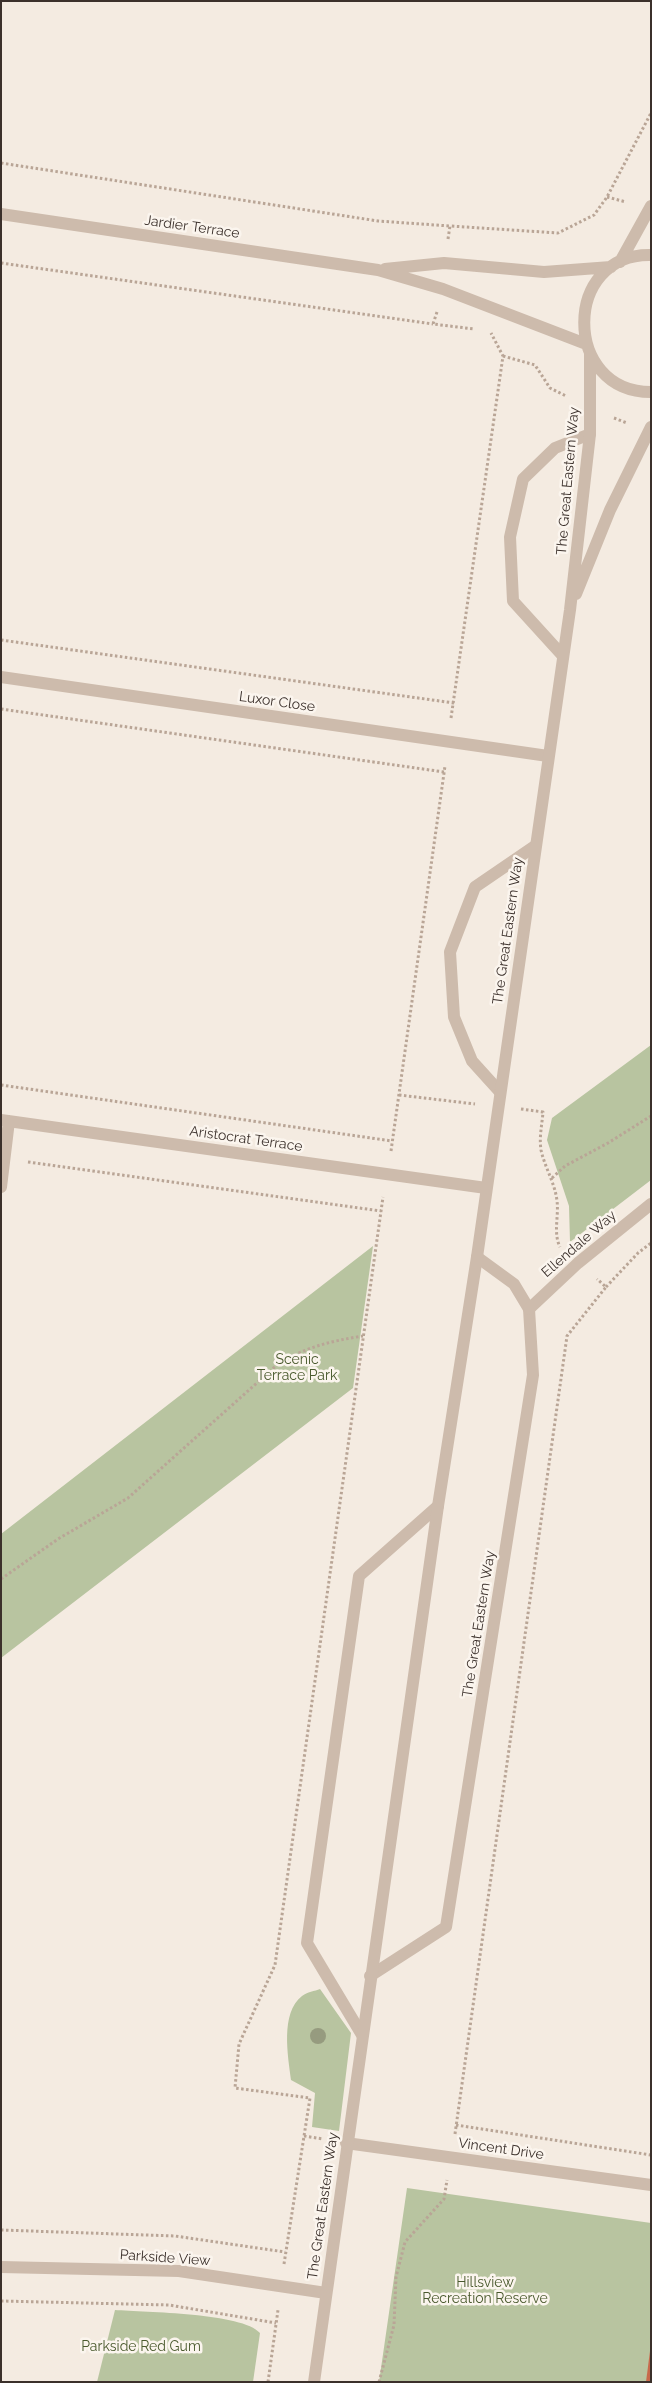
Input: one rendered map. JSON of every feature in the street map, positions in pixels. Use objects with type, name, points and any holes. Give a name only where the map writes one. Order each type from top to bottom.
[{"type":"street","name":"The Great Eastern Way","points":[[314,2382],[370,1976],[438,1506],[477,1257],[570,610],[590,434],[588,349],[583,323],[586,302],[596,282],[615,265],[651,206]]},
{"type":"street","name":"Jardier Terrace","points":[[1,214],[378,270],[443,289],[588,349]]},
{"type":"street","points":[[615,265],[643,254],[651,255]]},
{"type":"street","name":"Jardier Terrace","points":[[378,270],[444,263],[544,272],[615,265]]},
{"type":"street","points":[[588,349],[603,371],[620,385],[641,392],[651,392]]},
{"type":"street","name":"The Great Eastern Way","points":[[570,610],[610,510],[651,427]]},
{"type":"street","points":[[563,656],[513,601],[510,536],[523,479],[556,448],[590,434]]},
{"type":"street","name":"Luxor Close","points":[[1,677],[548,756]]},
{"type":"street","points":[[500,1092],[472,1061],[454,1017],[450,952],[475,887],[535,846]]},
{"type":"street","points":[[1,1187],[5,1121]]},
{"type":"street","name":"Aristocrat Terrace","points":[[5,1121],[486,1188]]},
{"type":"street","name":"Ellendale Way","points":[[529,1309],[578,1263],[651,1204]]},
{"type":"street","name":"The Great Eastern Way","points":[[370,1976],[446,1927],[533,1375],[529,1309],[514,1284],[477,1257]]},
{"type":"street","points":[[362,2035],[307,1943],[359,1576],[438,1506]]},
{"type":"street","name":"Vincent Drive","points":[[346,2143],[651,2186]]},
{"type":"street","name":"Parkside View","points":[[1,2267],[179,2271],[326,2292]]},
{"type":"path","points":[[1,163],[378,222],[558,233],[594,215],[607,197],[651,113]]},
{"type":"path","points":[[444,263],[450,226]]},
{"type":"path","points":[[1,263],[480,330]]},
{"type":"path","points":[[433,324],[443,289]]},
{"type":"path","points":[[268,2382],[285,2252],[310,2098],[235,2088],[239,2044],[275,1965],[503,356],[490,331]]},
{"type":"path","points":[[1,640],[454,703]]},
{"type":"path","points":[[1,709],[444,772]]},
{"type":"path","points":[[1,1085],[392,1141]]},
{"type":"path","points":[[399,1095],[544,1112],[540,1139],[542,1152],[552,1178],[558,1202],[557,1240],[560,1248],[606,1287]]},
{"type":"path","points":[[552,1178],[565,1166],[608,1143],[651,1116]]},
{"type":"path","points":[[4,1159],[381,1211]]},
{"type":"path","points":[[379,2382],[394,2325],[396,2278],[405,2242],[444,2198],[568,1336],[606,1287],[638,1253],[651,1243]]},
{"type":"path","points":[[1,1579],[58,1539],[128,1498],[277,1365],[297,1352],[332,1341],[363,1336]]},
{"type":"path","points":[[456,2125],[651,2155]]},
{"type":"path","points":[[1,2230],[174,2236],[285,2252]]},
{"type":"path","points":[[1,2301],[169,2305],[276,2323]]},
{"type":"green space","points":[[651,1045],[651,1180],[570,1242],[569,1206],[547,1140],[552,1118]]},
{"type":"green space","name":"Scenic Terrace Park","points":[[373,1246],[353,1388],[1,1658],[1,1534]]},
{"type":"green space","points":[[320,1989],[351,2033],[339,2131],[312,2127],[315,2093],[291,2080],[288,2059],[288,2024],[295,2004],[302,1996]]},
{"type":"green space","name":"Hillsview Recreation Reserve","points":[[407,2188],[651,2223],[651,2382],[379,2382]]},
{"type":"green space","name":"Parkside Red Gum","points":[[115,2310],[215,2317],[250,2326],[260,2333],[253,2382],[97,2382]]},
{"type":"building","points":[[650,2351],[651,2382],[646,2382]]}]
